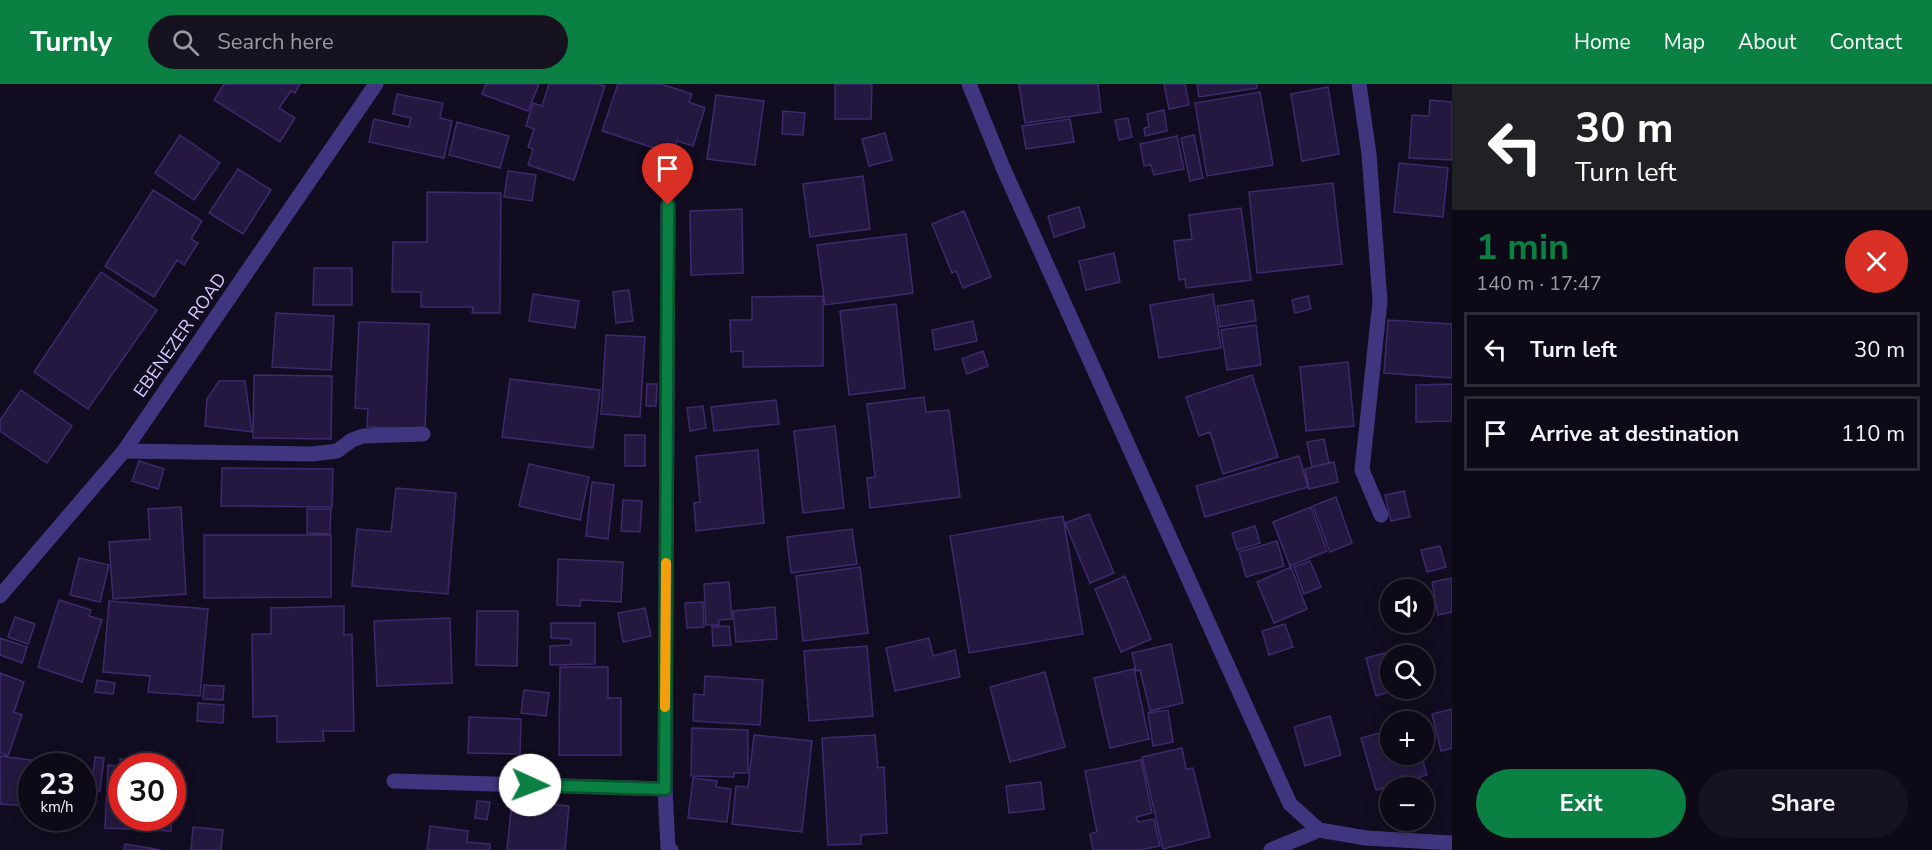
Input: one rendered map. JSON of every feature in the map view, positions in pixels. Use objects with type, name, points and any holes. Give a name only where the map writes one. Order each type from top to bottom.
[{"type":"street","name":"EBENEZER ROAD","points":[[0,596],[124,451],[376,84]]},
{"type":"street","points":[[969,84],[1004,170],[1290,804],[1319,830],[1366,838],[1452,843]]},
{"type":"street","points":[[1359,84],[1369,154],[1380,302],[1362,470],[1381,515]]},
{"type":"street","points":[[668,205],[665,789],[671,850]]},
{"type":"street","points":[[124,451],[330,453],[363,436],[423,434]]},
{"type":"street","points":[[394,781],[665,789]]},
{"type":"street","points":[[1271,850],[1319,830]]},
{"type":"building","points":[[224,84],[300,84],[295,93],[291,91],[279,108],[295,118],[280,142],[214,100]]},
{"type":"building","points":[[486,84],[539,84],[528,111],[482,94]]},
{"type":"building","points":[[549,84],[605,86],[574,180],[528,165],[533,149],[528,147],[534,129],[526,126],[533,103],[542,106]]},
{"type":"building","points":[[618,84],[661,84],[692,94],[689,102],[705,108],[693,146],[677,141],[672,154],[602,131]]},
{"type":"building","points":[[835,84],[872,84],[871,119],[835,119]]},
{"type":"building","points":[[1019,84],[1098,84],[1101,112],[1025,123]]},
{"type":"building","points":[[1164,84],[1185,84],[1189,105],[1169,109]]},
{"type":"building","points":[[1197,84],[1257,84],[1257,88],[1199,97]]},
{"type":"building","points":[[1328,87],[1339,154],[1302,161],[1291,94]]},
{"type":"building","points":[[1260,92],[1273,165],[1207,176],[1195,103]]},
{"type":"building","points":[[397,94],[443,103],[440,118],[452,121],[444,158],[369,142],[374,119],[409,127],[411,118],[393,114]]},
{"type":"building","points":[[716,95],[764,101],[755,165],[707,159]]},
{"type":"building","points":[[1430,100],[1452,102],[1452,160],[1409,158],[1412,115],[1429,116]]},
{"type":"building","points":[[1164,110],[1167,131],[1145,136],[1144,128],[1149,127],[1147,114]]},
{"type":"building","points":[[783,111],[805,113],[803,135],[782,134]]},
{"type":"building","points":[[1128,118],[1132,137],[1119,140],[1115,120]]},
{"type":"building","points":[[1070,119],[1074,142],[1026,149],[1022,126]]},
{"type":"building","points":[[457,122],[509,136],[500,168],[449,155]]},
{"type":"building","points":[[885,133],[892,160],[869,166],[862,139]]},
{"type":"building","points":[[180,135],[220,163],[194,200],[155,173]]},
{"type":"building","points":[[1194,135],[1203,178],[1190,181],[1181,138]]},
{"type":"building","points":[[1177,136],[1184,169],[1154,175],[1151,165],[1144,166],[1140,144]]},
{"type":"building","points":[[1399,163],[1448,168],[1443,217],[1394,212]]},
{"type":"building","points":[[238,169],[271,190],[243,234],[209,213]]},
{"type":"building","points":[[508,171],[536,175],[532,201],[504,197]]},
{"type":"building","points":[[863,176],[870,229],[810,237],[803,184]]},
{"type":"building","points":[[1333,183],[1342,264],[1257,273],[1249,192]]},
{"type":"building","points":[[153,190],[202,221],[191,239],[198,243],[184,265],[177,260],[154,297],[105,266]]},
{"type":"building","points":[[427,192],[501,193],[500,313],[472,313],[473,307],[421,307],[421,292],[392,292],[393,242],[427,242]]},
{"type":"building","points":[[1079,207],[1085,227],[1054,237],[1048,216]]},
{"type":"building","points":[[1241,208],[1251,280],[1186,288],[1185,279],[1179,280],[1174,241],[1192,239],[1189,215]]},
{"type":"building","points":[[742,209],[743,273],[691,275],[690,211]]},
{"type":"building","points":[[964,211],[991,277],[963,288],[956,271],[952,273],[932,224]]},
{"type":"building","points":[[906,234],[913,293],[825,305],[817,245]]},
{"type":"building","points":[[1114,253],[1120,282],[1086,290],[1079,261]]},
{"type":"building","points":[[314,268],[352,268],[352,305],[313,305]]},
{"type":"building","points":[[101,272],[157,310],[88,409],[34,372]]},
{"type":"building","points":[[629,290],[633,321],[616,323],[613,292]]},
{"type":"building","points":[[533,294],[579,301],[575,328],[529,321]]},
{"type":"building","points":[[1213,294],[1221,348],[1159,358],[1150,305]]},
{"type":"building","points":[[823,296],[823,366],[743,367],[743,351],[731,352],[730,320],[752,320],[752,297]]},
{"type":"building","points":[[1308,296],[1311,309],[1295,313],[1292,300]]},
{"type":"building","points":[[1253,300],[1256,321],[1220,327],[1217,306]]},
{"type":"building","points":[[896,304],[905,388],[849,395],[840,311]]},
{"type":"building","points":[[276,313],[334,316],[331,370],[272,367]]},
{"type":"building","points":[[1388,320],[1452,324],[1452,378],[1384,373]]},
{"type":"building","points":[[973,321],[977,341],[935,350],[932,330]]},
{"type":"building","points":[[359,322],[429,324],[425,429],[367,427],[368,409],[355,408]]},
{"type":"building","points":[[1256,325],[1261,365],[1227,370],[1221,330]]},
{"type":"building","points":[[606,335],[645,337],[640,417],[601,414]]},
{"type":"building","points":[[983,351],[988,366],[967,374],[962,359]]},
{"type":"building","points":[[1348,362],[1354,426],[1306,431],[1300,367]]},
{"type":"building","points":[[254,375],[332,376],[331,439],[253,438]]},
{"type":"building","points":[[1252,375],[1278,457],[1223,474],[1210,432],[1199,436],[1186,397]]},
{"type":"building","points":[[510,379],[600,390],[593,448],[502,437]]},
{"type":"building","points":[[219,381],[245,381],[252,432],[205,426],[207,399]]},
{"type":"building","points":[[647,384],[657,384],[656,406],[646,406]]},
{"type":"building","points":[[1452,384],[1452,421],[1416,422],[1416,385]]},
{"type":"building","points":[[21,390],[72,426],[47,463],[0,431],[0,420]]},
{"type":"building","points":[[924,397],[926,412],[949,410],[960,497],[870,508],[867,478],[875,477],[867,404]]},
{"type":"building","points":[[776,400],[779,424],[714,431],[711,407]]},
{"type":"building","points":[[703,406],[706,428],[690,431],[687,408]]},
{"type":"building","points":[[835,426],[844,508],[803,513],[794,431]]},
{"type":"building","points":[[625,435],[645,435],[645,466],[625,466]]},
{"type":"building","points":[[1324,439],[1329,463],[1312,467],[1307,442]]},
{"type":"building","points":[[758,450],[764,523],[696,531],[694,503],[700,502],[696,456]]},
{"type":"building","points":[[1299,456],[1308,487],[1205,517],[1196,486]]},
{"type":"building","points":[[139,461],[164,469],[158,489],[132,481]]},
{"type":"building","points":[[1334,462],[1338,482],[1309,489],[1305,469]]},
{"type":"building","points":[[529,464],[589,477],[580,520],[519,506]]},
{"type":"building","points":[[222,468],[333,469],[332,507],[221,506]]},
{"type":"building","points":[[592,482],[614,485],[608,539],[586,536]]},
{"type":"building","points":[[396,488],[456,493],[448,594],[352,586],[357,529],[391,532]]},
{"type":"building","points":[[1404,491],[1410,517],[1391,521],[1385,495]]},
{"type":"building","points":[[1336,497],[1352,543],[1330,552],[1313,506]]},
{"type":"building","points":[[623,500],[642,501],[640,532],[621,531]]},
{"type":"building","points":[[181,507],[186,594],[113,599],[109,542],[150,539],[148,509]]},
{"type":"building","points":[[1311,507],[1327,551],[1290,566],[1273,522]]},
{"type":"building","points":[[307,509],[331,509],[330,534],[307,533]]},
{"type":"building","points":[[1089,514],[1114,573],[1090,583],[1065,523]]},
{"type":"building","points":[[1063,516],[1083,634],[969,653],[950,536]]},
{"type":"building","points":[[1255,526],[1260,543],[1237,550],[1232,533]]},
{"type":"building","points":[[852,529],[857,564],[791,573],[787,537]]},
{"type":"building","points":[[204,535],[331,535],[331,597],[204,598]]},
{"type":"building","points":[[1277,541],[1284,566],[1246,577],[1239,552]]},
{"type":"building","points":[[1440,546],[1446,567],[1427,572],[1421,550]]},
{"type":"building","points":[[79,558],[109,565],[100,602],[70,595]]},
{"type":"building","points":[[558,559],[623,562],[621,602],[581,600],[580,606],[557,605]]},
{"type":"building","points":[[1310,561],[1321,587],[1304,594],[1294,567]]},
{"type":"building","points":[[860,567],[868,633],[803,641],[796,576]]},
{"type":"building","points":[[1291,567],[1307,609],[1274,623],[1257,582]]},
{"type":"building","points":[[1125,576],[1151,639],[1121,652],[1095,589]]},
{"type":"building","points":[[1452,578],[1452,612],[1438,615],[1434,582]]},
{"type":"building","points":[[729,582],[732,619],[719,620],[719,625],[706,625],[704,584]]},
{"type":"building","points":[[59,600],[91,610],[89,616],[102,620],[82,682],[38,667]]},
{"type":"building","points":[[109,601],[208,609],[200,696],[148,692],[150,676],[103,672]]},
{"type":"building","points":[[703,602],[704,627],[687,628],[685,603]]},
{"type":"building","points":[[344,606],[344,635],[352,634],[354,731],[323,731],[324,741],[277,742],[277,716],[253,717],[252,634],[271,634],[271,608]]},
{"type":"building","points":[[775,607],[777,639],[736,642],[733,611]]},
{"type":"building","points":[[645,608],[651,636],[623,642],[618,613]]},
{"type":"building","points":[[477,611],[518,611],[517,666],[476,665]]},
{"type":"building","points":[[15,617],[35,624],[28,644],[8,637]]},
{"type":"building","points":[[450,618],[452,683],[377,686],[374,621]]},
{"type":"building","points":[[551,623],[595,623],[595,664],[550,665],[550,646],[571,645],[571,639],[551,638]]},
{"type":"building","points":[[1285,624],[1293,647],[1269,655],[1262,631]]},
{"type":"building","points":[[729,626],[731,645],[713,646],[712,627]]},
{"type":"building","points":[[0,638],[27,647],[22,663],[0,655]]},
{"type":"building","points":[[929,638],[933,656],[955,650],[960,677],[895,691],[886,648]]},
{"type":"building","points":[[1171,644],[1183,703],[1150,711],[1140,670],[1136,671],[1132,653]]},
{"type":"building","points":[[867,646],[873,716],[809,721],[804,651]]},
{"type":"building","points":[[1380,654],[1380,695],[1376,696],[1366,658]]},
{"type":"building","points":[[560,667],[608,667],[608,698],[621,698],[621,755],[559,755]]},
{"type":"building","points":[[1134,669],[1149,739],[1110,748],[1094,678]]},
{"type":"building","points":[[1045,672],[1065,747],[1010,762],[990,687]]},
{"type":"building","points":[[0,673],[24,682],[14,712],[22,715],[8,756],[0,753]]},
{"type":"building","points":[[705,676],[763,680],[760,725],[693,721],[694,694],[704,695]]},
{"type":"building","points":[[97,680],[115,683],[113,694],[95,692]]},
{"type":"building","points":[[204,685],[224,686],[223,700],[203,699]]},
{"type":"building","points":[[524,690],[549,693],[546,716],[521,713]]},
{"type":"building","points":[[198,703],[224,705],[223,723],[197,721]]},
{"type":"building","points":[[1452,709],[1452,748],[1441,751],[1434,714]]},
{"type":"building","points":[[1168,710],[1173,742],[1153,746],[1148,713]]},
{"type":"building","points":[[1330,716],[1341,755],[1305,766],[1294,727]]},
{"type":"building","points":[[469,717],[521,719],[520,754],[468,753]]},
{"type":"building","points":[[692,728],[748,730],[748,773],[734,773],[734,777],[691,776]]},
{"type":"building","points":[[1380,733],[1380,765],[1424,765],[1427,775],[1380,777],[1380,789],[1376,790],[1361,738]]},
{"type":"building","points":[[754,735],[812,741],[802,832],[732,824],[736,786],[748,787]]},
{"type":"building","points":[[875,735],[878,768],[884,767],[887,833],[861,835],[861,844],[828,845],[822,738]]},
{"type":"building","points":[[1182,748],[1186,769],[1193,768],[1210,837],[1163,849],[1142,757]]},
{"type":"building","points":[[0,756],[18,758],[18,805],[0,804]]},
{"type":"building","points":[[96,757],[104,758],[100,791],[96,791]]},
{"type":"building","points":[[1141,760],[1152,813],[1136,817],[1138,822],[1154,819],[1160,846],[1140,850],[1093,850],[1090,834],[1097,832],[1085,771]]},
{"type":"building","points":[[108,765],[108,828],[105,828]]},
{"type":"building","points":[[693,778],[717,781],[716,787],[731,789],[727,822],[688,818]]},
{"type":"building","points":[[1041,782],[1044,809],[1009,813],[1006,786]]},
{"type":"building","points":[[512,800],[569,806],[565,850],[507,850]]},
{"type":"building","points":[[477,801],[490,802],[487,820],[475,818]]},
{"type":"building","points":[[430,826],[468,831],[467,842],[490,844],[490,850],[427,850]]},
{"type":"building","points":[[193,827],[223,830],[221,850],[191,850]]},
{"type":"building","points":[[125,844],[161,850],[124,850]]},
{"type":"slow traffic","points":[[665,707],[666,563]]},
{"type":"route","points":[[530,785],[665,789],[668,205]]}]
